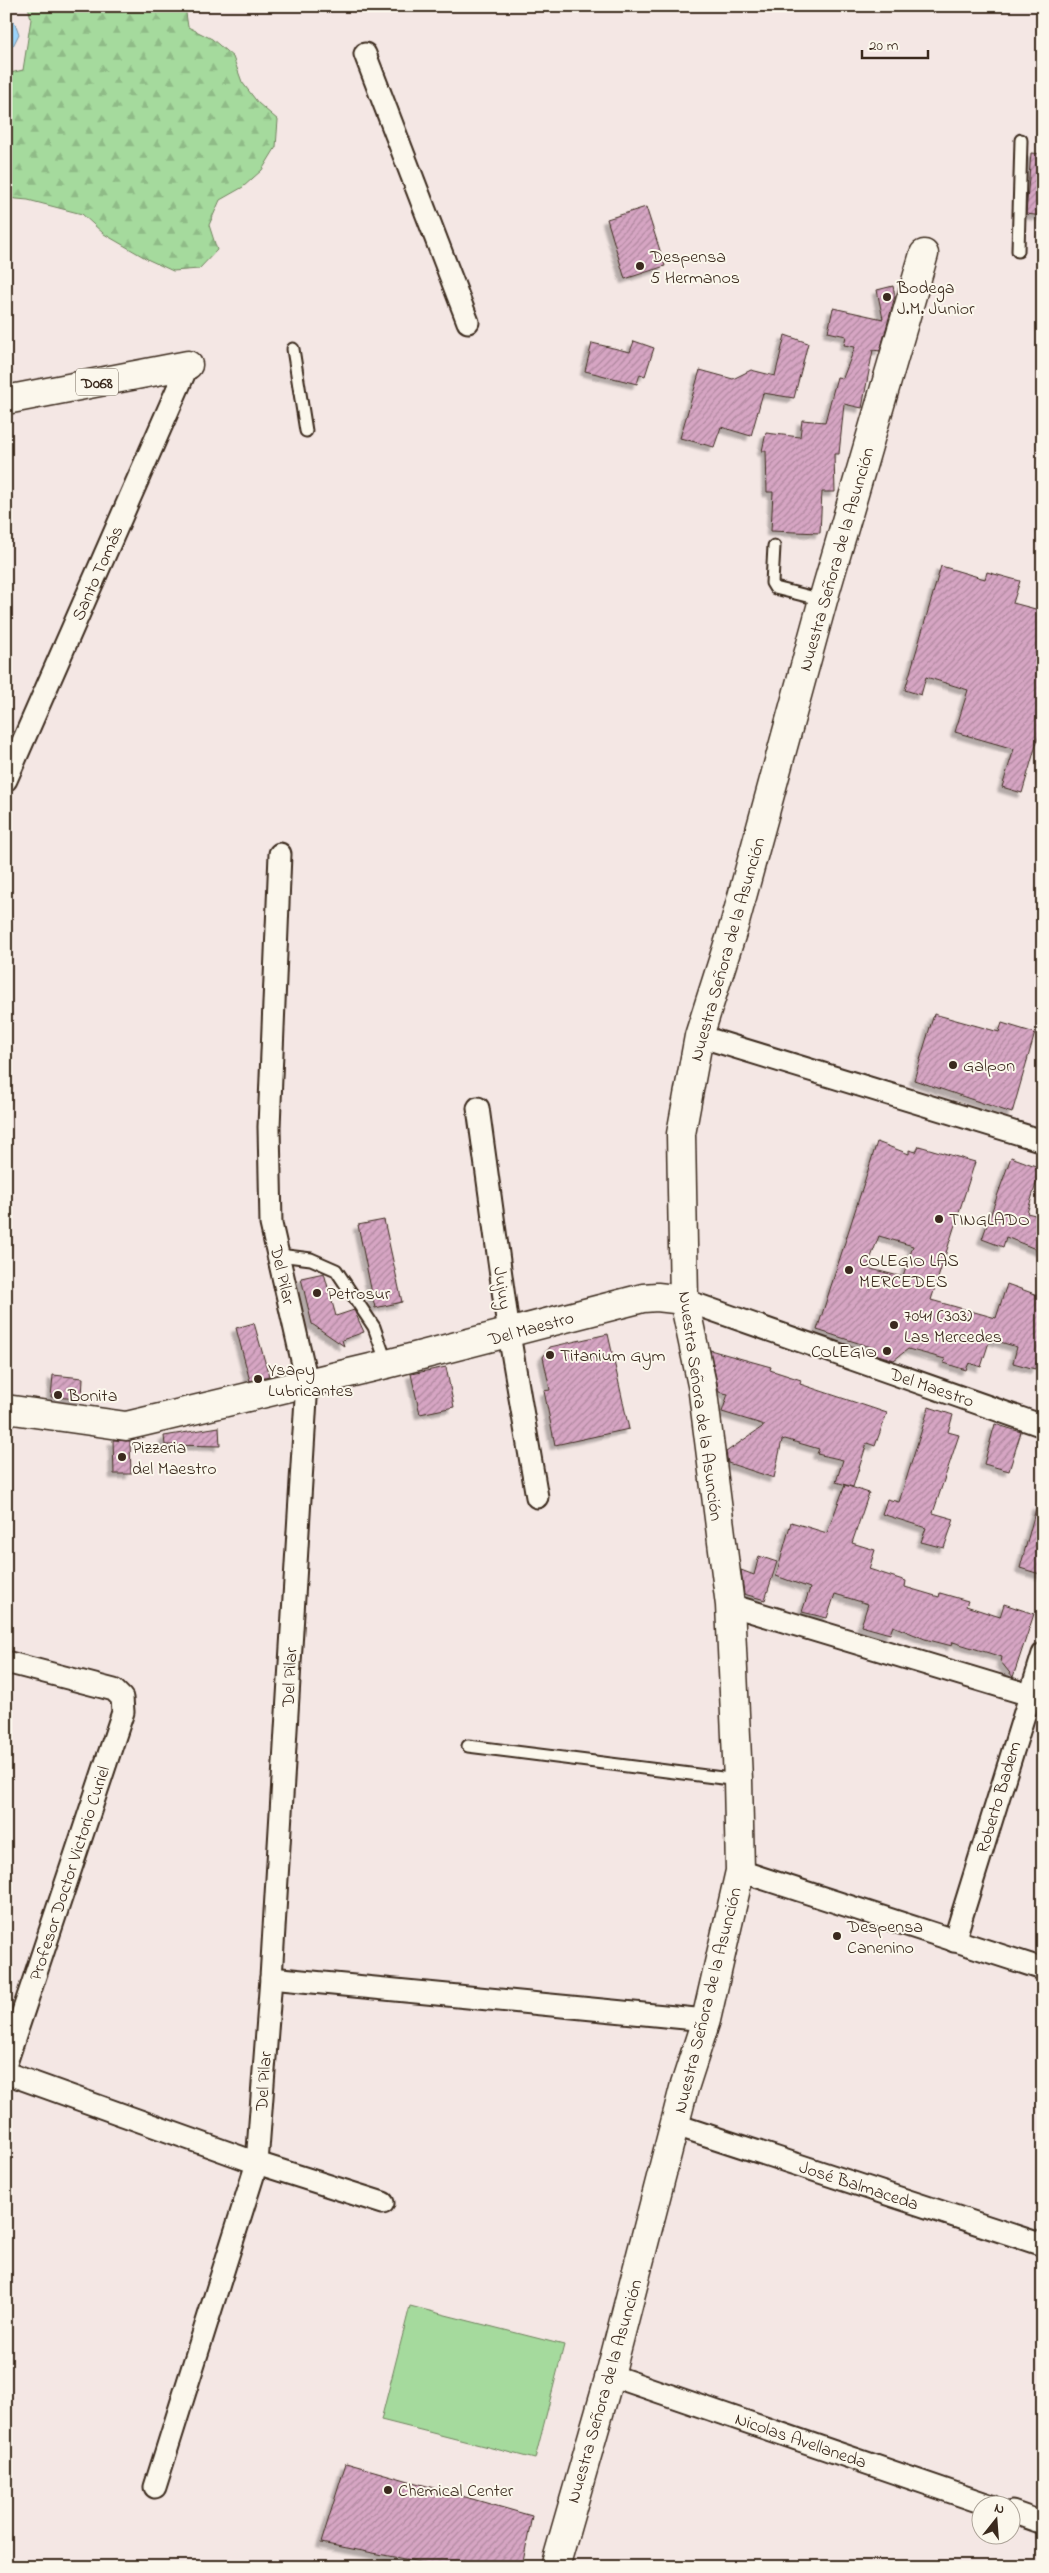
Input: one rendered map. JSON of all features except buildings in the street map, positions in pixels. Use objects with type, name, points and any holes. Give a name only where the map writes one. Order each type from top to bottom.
[{"type":"street","points":[[365,54],[468,322]]},
{"type":"street","name":"Nuestra Señora de la Asunción","points":[[555,2567],[610,2375],[684,2088],[706,2020],[740,1871],[730,1605],[702,1385],[684,1300],[681,1134],[700,1036],[734,926],[823,600],[924,254]]},
{"type":"street","name":"D068","points":[[6,400],[188,365]]},
{"type":"street","name":"Santo Tomás","points":[[9,769],[188,365]]},
{"type":"street","name":"Del Pilar","points":[[155,2487],[257,2163],[271,1978],[307,1382],[271,1224],[269,1127],[280,854]]},
{"type":"street","points":[[700,1036],[1043,1141]]},
{"type":"street","name":"Jujuy","points":[[478,1108],[509,1334],[537,1497]]},
{"type":"street","name":"Del Maestro","points":[[6,1409],[126,1426],[509,1334],[643,1298],[657,1297],[684,1300],[1043,1426]]},
{"type":"street","points":[[730,1605],[1036,1697]]},
{"type":"street","name":"Roberto Badem","points":[[954,1941],[1036,1697],[1043,1654]]},
{"type":"street","name":"Profesor Doctor Victorio Curiel","points":[[6,1662],[114,1690],[122,1698],[123,1712],[6,2063]]},
{"type":"street","points":[[740,1871],[1043,1969]]},
{"type":"street","points":[[271,1978],[706,2020]]},
{"type":"street","points":[[6,2073],[257,2163],[383,2203]]},
{"type":"street","name":"José Balmaceda","points":[[676,2125],[1043,2245]]},
{"type":"street","name":"Nicolas Avellaneda","points":[[610,2375],[972,2499]]},
{"type":"street","points":[[1022,2516],[1043,2523]]},
{"type":"lane","points":[[1018,251],[1021,140]]},
{"type":"lane","points":[[293,349],[306,431]]},
{"type":"lane","points":[[774,546],[772,583],[775,588],[823,600]]},
{"type":"lane","points":[[279,1255],[311,1259],[336,1270],[374,1327],[387,1364]]},
{"type":"lane","points":[[468,1746],[738,1780]]},
{"type":"green space","points":[[28,6],[185,6],[188,27],[212,39],[233,57],[242,82],[258,103],[278,120],[276,147],[262,170],[243,187],[220,200],[209,225],[217,250],[199,269],[173,271],[149,260],[104,234],[82,214],[28,200],[6,198],[6,74],[23,70],[31,19]]},
{"type":"green space","points":[[410,2306],[564,2345],[535,2459],[381,2420]]},
{"type":"water","points":[[6,15],[15,23],[19,34],[13,46],[6,50]]},
{"type":"place","name":"Despensa 5 Hermanos","points":[[640,266]]},
{"type":"place","name":"Bodega J.M. Junior","points":[[887,297]]},
{"type":"place","name":"Galpon","points":[[953,1065]]},
{"type":"place","name":"TINGLADO","points":[[939,1219]]},
{"type":"place","name":"COLEGIO LAS MERCEDES","points":[[849,1270]]},
{"type":"place","name":"Petrosur","points":[[317,1293]]},
{"type":"place","name":"7041 (303) Las Mercedes","points":[[894,1325]]},
{"type":"place","name":"COLEGIO","points":[[887,1351]]},
{"type":"place","name":"Titanium Gym","points":[[550,1355]]},
{"type":"place","name":"Ysapy Lubricantes","points":[[258,1379]]},
{"type":"place","name":"Bonita","points":[[58,1395]]},
{"type":"place","name":"Pizzeria del Maestro","points":[[122,1457]]},
{"type":"place","name":"Despensa Canenino","points":[[837,1936]]},
{"type":"place","name":"Chemical Center","points":[[388,2490]]}]
